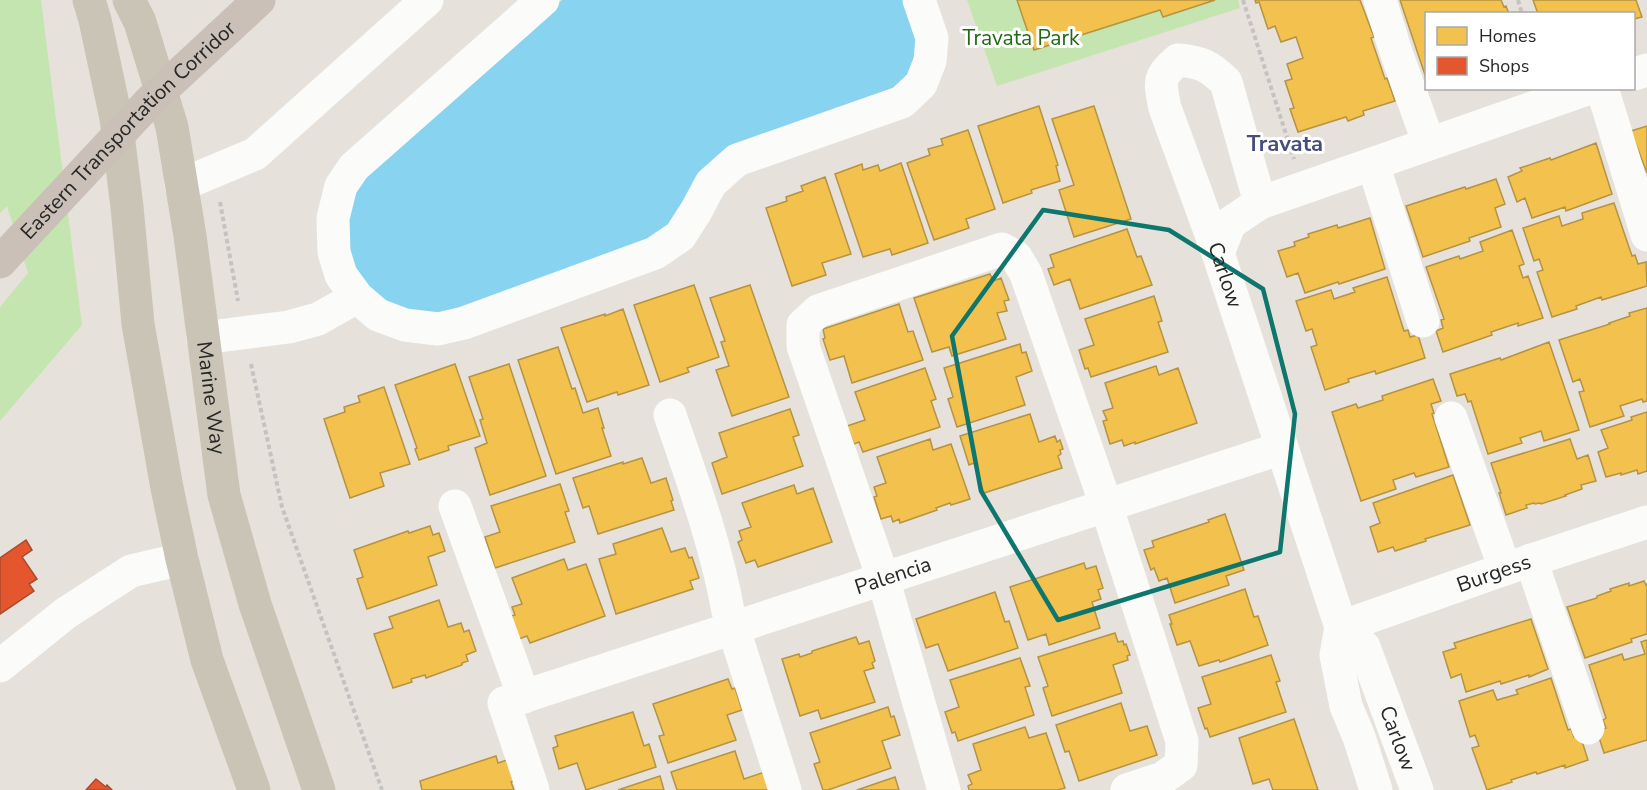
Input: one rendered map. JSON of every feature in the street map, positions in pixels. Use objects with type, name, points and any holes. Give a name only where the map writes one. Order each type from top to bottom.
[{"type":"highway","name":"Eastern Transportation Corridor","points":[[9,253],[150,101],[259,0]]},
{"type":"main road","points":[[89,0],[116,118],[138,324],[166,488],[207,660],[254,790]]},
{"type":"main road","name":"Marine Way","points":[[129,0],[140,22],[172,127],[190,236],[224,495],[255,604],[319,790]]},
{"type":"street","points":[[181,185],[255,154],[427,0]]},
{"type":"street","points":[[543,0],[354,167],[341,186],[333,218],[334,252],[341,275],[357,297],[378,315],[405,325],[438,329],[464,323],[655,253],[680,236],[711,183],[737,160],[902,102],[921,84],[930,61],[932,38],[919,0]]},
{"type":"street","points":[[1380,0],[1429,144]]},
{"type":"street","points":[[1218,253],[1165,108],[1161,87],[1164,72],[1178,60],[1190,61],[1210,68],[1226,82],[1260,203]]},
{"type":"street","name":"Carlow","points":[[1376,790],[1346,705],[1336,655],[1341,627],[1218,253],[1230,223],[1260,203],[1584,90]]},
{"type":"street","points":[[1603,90],[1647,235]]},
{"type":"street","points":[[1373,164],[1423,321]]},
{"type":"street","points":[[944,790],[883,579],[803,346],[803,325],[818,311],[1002,249],[1016,258],[1026,274],[1106,505],[1182,741],[1180,765],[1163,778],[1127,790]]},
{"type":"street","points":[[202,338],[289,327],[318,319],[357,297]]},
{"type":"street","points":[[670,415],[705,517],[733,628],[785,790]]},
{"type":"street","points":[[1451,418],[1518,565],[1588,728]]},
{"type":"street","name":"Palencia","points":[[514,700],[1282,448]]},
{"type":"street","points":[[456,506],[514,700],[533,790]]},
{"type":"street","name":"Burgess","points":[[1341,627],[1647,522]]},
{"type":"street","points":[[0,666],[66,613],[131,571],[182,559]]},
{"type":"street","name":"Carlow","points":[[1341,627],[1364,647],[1417,790]]},
{"type":"street","points":[[1359,737],[1394,726]]},
{"type":"path","points":[[1243,0],[1304,188]]},
{"type":"path","points":[[215,171],[244,332],[282,507],[382,790]]},
{"type":"highlighted area","points":[[1043,210],[1169,230],[1263,289],[1295,414],[1280,552],[1058,620],[981,491],[952,336]]},
{"type":"green space","points":[[0,0],[41,0],[82,325],[0,421],[0,307],[28,273],[7,206],[0,213]]},
{"type":"green space","name":"Travata Park","points":[[967,0],[1238,0],[1240,8],[997,86]]},
{"type":"water","points":[[562,0],[905,0],[919,43],[916,68],[900,87],[724,152],[680,216],[658,237],[446,318],[409,315],[373,294],[351,268],[345,237],[356,185]]},
{"type":"building: Homes","points":[[1017,0],[1215,0],[1163,17],[1160,10],[1034,50]]},
{"type":"building: Homes","points":[[1255,0],[1360,0],[1374,37],[1371,38],[1385,79],[1387,78],[1395,101],[1363,111],[1364,115],[1348,121],[1346,117],[1298,132],[1290,109],[1294,108],[1285,81],[1292,79],[1287,64],[1303,58],[1296,37],[1281,42],[1275,26],[1268,29],[1259,2],[1256,3]]},
{"type":"building: Homes","points":[[1400,0],[1501,0],[1508,12],[1425,12],[1425,75]]},
{"type":"building: Homes","points":[[1533,0],[1636,0],[1642,17],[1635,19],[1635,12],[1537,12]]},
{"type":"building: Homes","points":[[1039,106],[1058,165],[1056,166],[1060,181],[1031,190],[1032,193],[1003,203],[978,126]]},
{"type":"building: Homes","points":[[1094,106],[1131,219],[1074,237],[1059,190],[1074,185],[1052,119]]},
{"type":"building: Homes","points":[[1647,126],[1647,173],[1631,131]]},
{"type":"building: Homes","points":[[968,130],[995,209],[966,219],[969,228],[934,240],[907,163],[930,155],[928,149],[943,145],[941,139]]},
{"type":"building: Homes","points":[[1596,143],[1612,194],[1566,211],[1565,207],[1532,218],[1525,198],[1517,202],[1508,177],[1522,171],[1520,168],[1550,158],[1551,160]]},
{"type":"building: Homes","points":[[901,163],[928,243],[892,255],[890,249],[863,257],[835,174],[862,164],[863,170],[878,165],[880,171]]},
{"type":"building: Homes","points":[[825,177],[851,254],[822,263],[826,275],[792,286],[766,208],[787,201],[786,197],[803,191],[801,186]]},
{"type":"building: Homes","points":[[1496,179],[1505,204],[1495,208],[1501,227],[1469,238],[1470,241],[1423,257],[1406,206]]},
{"type":"building: Homes","points":[[1614,203],[1632,256],[1635,255],[1638,264],[1646,262],[1647,286],[1602,300],[1601,297],[1576,306],[1577,309],[1552,317],[1537,272],[1543,270],[1539,259],[1534,261],[1523,228],[1559,216],[1562,226],[1583,219],[1582,213]]},
{"type":"building: Homes","points":[[1370,218],[1385,269],[1305,293],[1298,273],[1287,277],[1278,251],[1295,246],[1294,242],[1309,237],[1308,234]]},
{"type":"building: Homes","points":[[1127,229],[1137,257],[1141,256],[1152,285],[1080,309],[1070,279],[1054,285],[1048,269],[1054,267],[1050,255]]},
{"type":"building: Homes","points":[[1512,230],[1524,264],[1519,266],[1523,278],[1528,276],[1543,318],[1491,332],[1492,335],[1443,352],[1436,331],[1443,328],[1441,320],[1444,319],[1426,267],[1483,251],[1480,242]]},
{"type":"building: Homes","points":[[990,274],[993,281],[1001,278],[1009,300],[1004,301],[1007,311],[997,313],[1006,339],[952,356],[949,347],[932,352],[914,298]]},
{"type":"building: Homes","points":[[1387,277],[1404,331],[1408,330],[1410,337],[1418,335],[1425,358],[1376,374],[1375,371],[1348,379],[1349,382],[1325,390],[1311,347],[1317,345],[1312,329],[1306,331],[1296,301],[1331,290],[1334,299],[1355,292],[1353,288]]},
{"type":"building: Homes","points":[[694,285],[719,357],[687,368],[689,372],[660,382],[634,305]]},
{"type":"building: Homes","points":[[750,285],[789,397],[732,416],[716,370],[729,366],[721,342],[725,341],[710,298]]},
{"type":"building: Homes","points":[[1154,296],[1162,321],[1158,322],[1168,352],[1091,377],[1088,368],[1085,369],[1079,350],[1094,345],[1085,319]]},
{"type":"building: Homes","points":[[899,304],[908,332],[913,331],[923,360],[852,383],[844,356],[830,360],[823,339],[825,338],[823,329]]},
{"type":"building: Homes","points":[[1647,308],[1647,401],[1643,402],[1642,399],[1620,406],[1624,416],[1590,427],[1579,392],[1584,391],[1580,379],[1573,382],[1559,340],[1610,324],[1630,316],[1629,313]]},
{"type":"building: Homes","points":[[623,309],[649,385],[587,402],[561,328]]},
{"type":"building: Homes","points":[[1549,342],[1579,430],[1544,441],[1541,431],[1520,438],[1522,443],[1488,454],[1471,401],[1468,402],[1465,394],[1457,396],[1450,374],[1500,358],[1501,360]]},
{"type":"building: Homes","points":[[1020,344],[1022,353],[1026,352],[1032,371],[1016,377],[1025,405],[957,427],[948,399],[953,397],[944,368]]},
{"type":"building: Homes","points":[[558,347],[583,413],[598,408],[611,456],[556,474],[518,360]]},
{"type":"building: Homes","points":[[455,364],[480,436],[448,446],[449,450],[419,460],[395,385]]},
{"type":"building: Homes","points":[[509,364],[546,476],[490,495],[475,448],[487,443],[480,420],[483,419],[469,377]]},
{"type":"building: Homes","points":[[1156,366],[1159,375],[1178,368],[1197,423],[1135,444],[1135,442],[1124,446],[1122,440],[1110,444],[1103,421],[1107,420],[1103,411],[1113,408],[1105,383]]},
{"type":"building: Homes","points":[[925,368],[936,399],[931,401],[940,427],[863,452],[859,442],[854,444],[847,426],[865,420],[855,392]]},
{"type":"building: Homes","points":[[1433,379],[1441,401],[1431,404],[1434,413],[1432,414],[1449,467],[1416,477],[1414,473],[1393,480],[1396,489],[1361,501],[1332,412],[1356,404],[1358,408],[1383,400],[1382,396]]},
{"type":"building: Homes","points":[[384,387],[410,464],[380,473],[384,486],[350,498],[324,419],[345,412],[344,407],[360,402],[358,396]]},
{"type":"building: Homes","points":[[790,409],[799,435],[793,437],[803,466],[722,494],[712,463],[727,457],[719,433]]},
{"type":"building: Homes","points":[[1647,412],[1647,471],[1638,474],[1637,470],[1606,477],[1598,452],[1608,448],[1601,430],[1632,420],[1631,417]]},
{"type":"building: Homes","points":[[1030,414],[1039,442],[1055,436],[1057,442],[1060,440],[1063,449],[1060,450],[1061,454],[1058,456],[1062,468],[984,493],[974,463],[969,465],[960,436]]},
{"type":"building: Homes","points":[[930,439],[933,450],[951,444],[970,499],[951,505],[950,503],[900,523],[899,519],[893,522],[891,516],[881,519],[874,497],[877,496],[874,487],[886,483],[877,457]]},
{"type":"building: Homes","points":[[1570,439],[1577,459],[1588,455],[1596,481],[1581,485],[1582,489],[1566,496],[1541,504],[1526,505],[1527,508],[1506,515],[1491,463]]},
{"type":"building: Homes","points":[[642,458],[651,483],[666,478],[674,510],[598,534],[589,506],[583,508],[573,478]]},
{"type":"building: Homes","points":[[1453,475],[1470,525],[1395,551],[1393,547],[1378,552],[1370,527],[1380,523],[1373,503]]},
{"type":"building: Homes","points":[[560,484],[569,511],[565,512],[575,542],[495,568],[485,537],[500,532],[491,506]]},
{"type":"building: Homes","points":[[794,485],[797,494],[813,488],[832,542],[758,567],[755,560],[746,563],[738,542],[742,540],[739,531],[751,527],[742,503]]},
{"type":"building: Homes","points":[[1225,514],[1244,570],[1226,576],[1229,585],[1175,603],[1167,578],[1159,581],[1154,568],[1151,570],[1144,550],[1154,547],[1152,541],[1209,522],[1208,520]]},
{"type":"building: Homes","points":[[430,526],[433,535],[439,533],[445,551],[428,557],[437,585],[367,609],[357,579],[363,577],[354,550],[408,531],[409,533]]},
{"type":"building: Homes","points":[[662,528],[671,552],[685,548],[689,558],[692,557],[699,578],[690,581],[693,589],[616,614],[599,559],[616,554],[613,544]]},
{"type":"building: Homes","points":[[564,559],[568,570],[586,564],[605,616],[530,643],[527,636],[519,639],[511,616],[515,615],[512,607],[522,604],[512,578]]},
{"type":"building: Homes","points":[[1084,563],[1086,569],[1096,566],[1103,588],[1098,590],[1101,599],[1092,602],[1100,628],[1049,645],[1046,634],[1028,640],[1010,587]]},
{"type":"building: Homes","points":[[1644,581],[1647,584],[1647,634],[1631,639],[1632,642],[1585,658],[1567,607],[1597,598],[1611,591],[1610,589]]},
{"type":"building: Homes","points":[[1245,589],[1254,617],[1258,616],[1268,645],[1220,662],[1219,660],[1199,666],[1190,641],[1177,645],[1169,615]]},
{"type":"building: Homes","points":[[995,592],[1005,622],[1009,621],[1018,648],[948,671],[938,644],[926,648],[916,619]]},
{"type":"building: Homes","points":[[439,600],[448,627],[461,623],[464,632],[469,630],[476,651],[466,655],[468,661],[462,665],[426,678],[425,675],[411,679],[412,682],[393,688],[374,634],[393,628],[389,617]]},
{"type":"building: Homes","points":[[1531,619],[1548,669],[1529,677],[1529,675],[1501,684],[1500,681],[1466,692],[1461,674],[1451,678],[1443,652],[1456,648],[1454,643]]},
{"type":"building: Homes","points":[[1115,633],[1118,642],[1123,641],[1124,645],[1126,644],[1130,655],[1127,656],[1128,660],[1113,665],[1122,693],[1052,716],[1043,688],[1048,686],[1038,657]]},
{"type":"building: Homes","points":[[856,637],[859,644],[869,641],[875,661],[872,663],[874,668],[864,671],[875,702],[821,719],[818,710],[800,716],[782,659],[799,654],[800,657]]},
{"type":"building: Homes","points":[[1647,640],[1647,740],[1604,753],[1597,731],[1606,728],[1603,720],[1606,718],[1589,665],[1622,654],[1624,660],[1645,654],[1641,642]]},
{"type":"building: Homes","points":[[1271,655],[1280,681],[1276,682],[1286,712],[1210,737],[1198,708],[1211,704],[1202,677]]},
{"type":"building: Homes","points":[[1020,658],[1030,686],[1025,687],[1034,715],[958,741],[955,732],[952,733],[945,712],[959,707],[950,680]]},
{"type":"building: Homes","points":[[1551,678],[1568,730],[1571,729],[1574,737],[1580,735],[1588,760],[1565,768],[1565,765],[1537,774],[1536,772],[1487,790],[1472,748],[1479,746],[1475,735],[1470,737],[1459,701],[1493,690],[1497,700],[1518,694],[1516,690]]},
{"type":"building: Homes","points":[[728,679],[732,689],[735,688],[742,710],[727,715],[736,740],[668,763],[659,736],[664,735],[653,704]]},
{"type":"building: Homes","points":[[1121,703],[1130,731],[1147,726],[1157,755],[1079,781],[1069,751],[1065,752],[1056,725]]},
{"type":"building: Homes","points":[[888,707],[891,717],[894,716],[900,735],[882,741],[891,768],[823,790],[814,764],[820,762],[810,733]]},
{"type":"building: Homes","points":[[633,712],[644,746],[649,744],[656,767],[586,790],[577,763],[559,769],[553,748],[558,746],[555,736]]},
{"type":"building: Homes","points":[[1294,719],[1318,790],[1273,790],[1269,779],[1253,784],[1239,738]]},
{"type":"building: Homes","points":[[1025,727],[1029,738],[1046,733],[1065,788],[1058,790],[969,790],[968,786],[972,784],[968,775],[981,770],[973,744]]},
{"type":"building: Homes","points":[[735,751],[744,779],[765,772],[771,790],[677,790],[671,772]]},
{"type":"building: Homes","points":[[496,756],[498,763],[507,760],[514,781],[511,782],[514,790],[422,790],[420,781]]},
{"type":"building: Homes","points":[[660,776],[664,790],[618,790]]},
{"type":"building: Homes","points":[[895,777],[899,790],[857,790]]},
{"type":"building: Shops","points":[[26,540],[32,550],[22,557],[37,579],[29,584],[34,591],[0,614],[0,558]]},
{"type":"building: Shops","points":[[96,779],[106,787],[107,785],[112,790],[86,790]]},
{"type":"district","name":"Travata","points":[[1285,143]]}]
